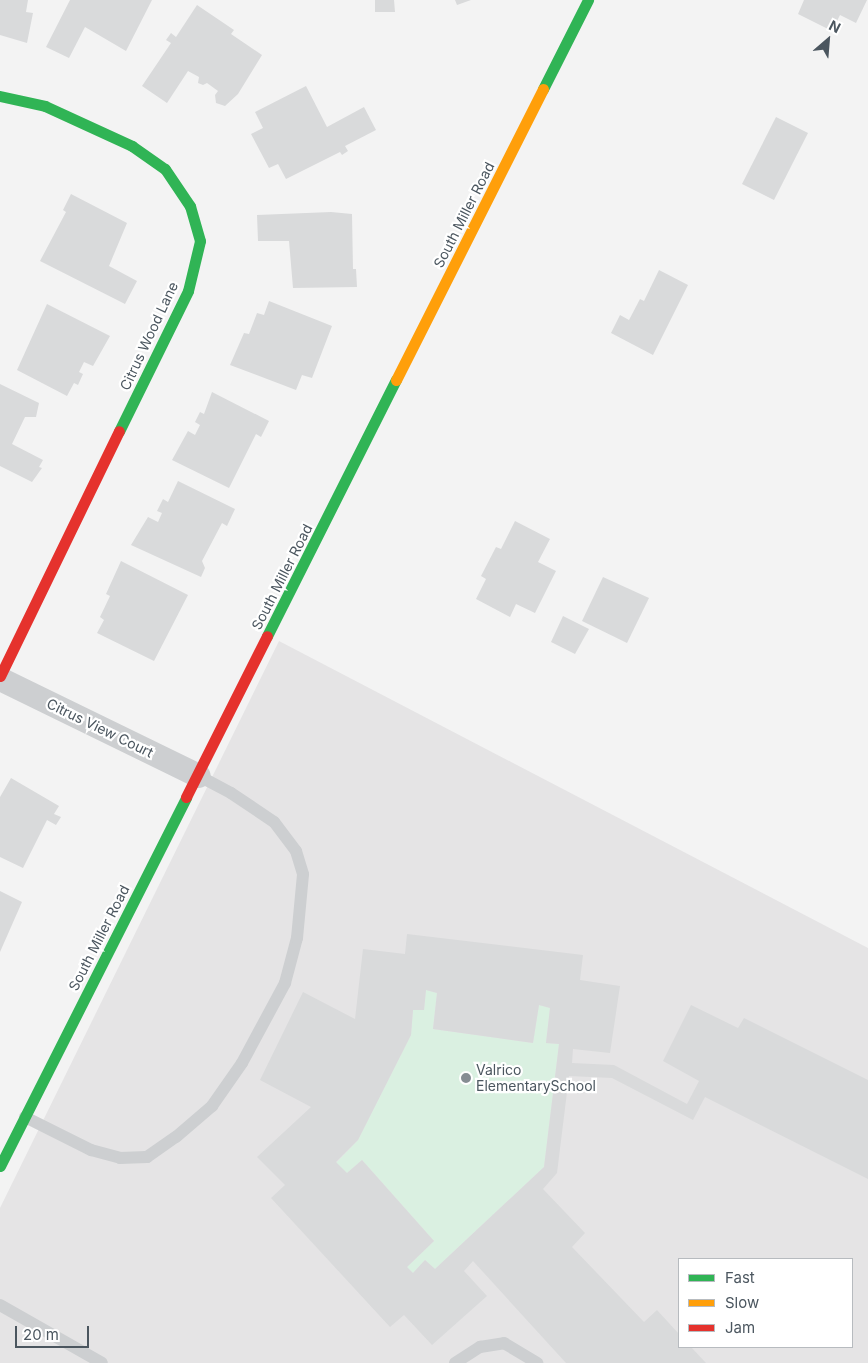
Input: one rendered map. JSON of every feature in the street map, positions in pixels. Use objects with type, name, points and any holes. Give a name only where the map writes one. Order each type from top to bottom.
[{"type":"street","name":"South Miller Road","points":[[0,1166],[199,776],[588,0]]},
{"type":"street","name":"Citrus Wood Lane","points":[[0,96],[45,106],[132,146],[165,169],[190,206],[200,241],[188,291],[0,677]]},
{"type":"street","name":"Citrus View Court","points":[[0,677],[199,776]]},
{"type":"lane","points":[[25,1117],[91,1150],[120,1158],[147,1157],[176,1137],[212,1106],[242,1063],[285,983],[297,938],[302,883],[296,851],[274,822],[231,793],[199,776]]},
{"type":"lane","points":[[0,1305],[102,1363]]},
{"type":"lane","points":[[455,1363],[480,1347],[504,1343],[538,1363]]},
{"type":"shaded area","name":"Valrico ElementarySchool","points":[[279,641],[868,948],[868,1363],[0,1363],[0,1208]]},
{"type":"green space","points":[[426,990],[437,993],[433,1029],[533,1043],[539,1005],[550,1008],[546,1043],[559,1044],[544,1167],[435,1269],[425,1260],[413,1273],[407,1267],[434,1241],[362,1160],[347,1173],[336,1163],[358,1140],[411,1035],[413,1010],[424,1010]]},
{"type":"building","points":[[0,0],[28,0],[26,12],[33,13],[27,43],[0,35]]},
{"type":"building","points":[[70,0],[152,0],[126,51],[85,27],[69,58],[46,47]]},
{"type":"building","points":[[375,0],[394,0],[395,12],[375,12]]},
{"type":"building","points":[[455,0],[471,0],[457,5]]},
{"type":"building","points":[[804,0],[867,0],[856,23],[840,15],[832,31],[798,14]]},
{"type":"building","points":[[197,5],[234,30],[231,34],[262,55],[238,94],[225,106],[216,103],[215,95],[218,91],[207,83],[203,85],[198,83],[199,77],[188,71],[167,103],[142,86],[171,43],[166,40],[171,33],[176,37]]},
{"type":"building","points":[[306,86],[327,127],[364,107],[376,130],[345,146],[348,151],[342,155],[340,152],[286,179],[278,164],[269,168],[251,134],[263,128],[255,112]]},
{"type":"building","points":[[776,117],[808,133],[774,200],[742,184]]},
{"type":"building","points":[[71,194],[127,223],[109,266],[137,281],[125,304],[40,261],[66,212],[63,210]]},
{"type":"building","points":[[331,212],[352,214],[353,269],[356,269],[357,287],[293,288],[289,241],[258,241],[257,215]]},
{"type":"building","points":[[659,270],[688,285],[653,355],[611,333],[620,315],[629,320],[640,299],[644,301]]},
{"type":"building","points":[[269,301],[332,326],[312,378],[302,375],[296,390],[230,365],[244,333],[249,334],[257,313],[264,315]]},
{"type":"building","points":[[47,304],[110,336],[93,366],[84,362],[79,372],[83,374],[78,385],[74,383],[67,396],[17,370]]},
{"type":"building","points":[[0,384],[39,403],[36,417],[25,417],[12,444],[43,460],[39,467],[42,468],[32,482],[0,466]]},
{"type":"building","points":[[212,392],[269,421],[261,437],[256,434],[229,488],[172,460],[188,431],[195,435],[200,425],[195,422],[200,412],[204,414]]},
{"type":"building","points":[[178,481],[235,509],[227,526],[222,523],[202,561],[205,568],[201,577],[131,545],[148,517],[158,522],[162,513],[157,511],[163,499],[168,502]]},
{"type":"building","points":[[515,521],[550,539],[538,562],[556,571],[535,613],[516,604],[510,617],[476,599],[486,579],[481,576],[496,547],[501,549]]},
{"type":"building","points":[[121,561],[188,595],[154,661],[97,633],[104,620],[100,617],[110,596],[106,594]]},
{"type":"building","points":[[603,577],[649,598],[627,643],[582,621]]},
{"type":"building","points":[[563,616],[589,629],[575,654],[551,642]]},
{"type":"building","points":[[11,778],[59,806],[54,814],[61,817],[56,825],[47,820],[23,868],[0,857],[0,797]]},
{"type":"building","points":[[0,891],[22,902],[0,952]]},
{"type":"building","points":[[407,934],[583,955],[580,980],[620,986],[610,1053],[573,1049],[572,1063],[614,1065],[687,1104],[699,1081],[663,1061],[691,1005],[738,1028],[744,1018],[868,1080],[868,1179],[705,1097],[693,1120],[612,1078],[569,1076],[557,1173],[543,1189],[585,1233],[572,1247],[644,1322],[657,1310],[678,1333],[678,1348],[692,1348],[706,1363],[566,1363],[473,1261],[464,1271],[487,1296],[432,1345],[404,1315],[390,1327],[271,1198],[285,1185],[257,1157],[311,1107],[260,1080],[303,992],[355,1019],[363,949],[405,954]],"holes":[[[426,990],[437,993],[433,1029],[533,1043],[539,1005],[550,1008],[546,1043],[559,1044],[544,1167],[435,1269],[425,1260],[413,1273],[407,1267],[434,1241],[362,1160],[347,1173],[336,1162],[358,1140],[411,1035],[413,1010],[424,1010]]]},
{"type":"traffic: fast","points":[[543,89],[588,0]]},
{"type":"traffic: fast","points":[[0,96],[45,106],[132,146],[165,169],[190,206],[200,241],[188,291],[119,431]]},
{"type":"traffic: fast","points":[[267,636],[396,380]]},
{"type":"traffic: fast","points":[[0,1166],[186,797]]},
{"type":"traffic: slow","points":[[396,380],[543,89]]},
{"type":"traffic: jam","points":[[0,676],[119,431]]},
{"type":"traffic: jam","points":[[186,797],[267,636]]},
{"type":"place","name":"Valrico ElementarySchool","points":[[466,1078]]}]
